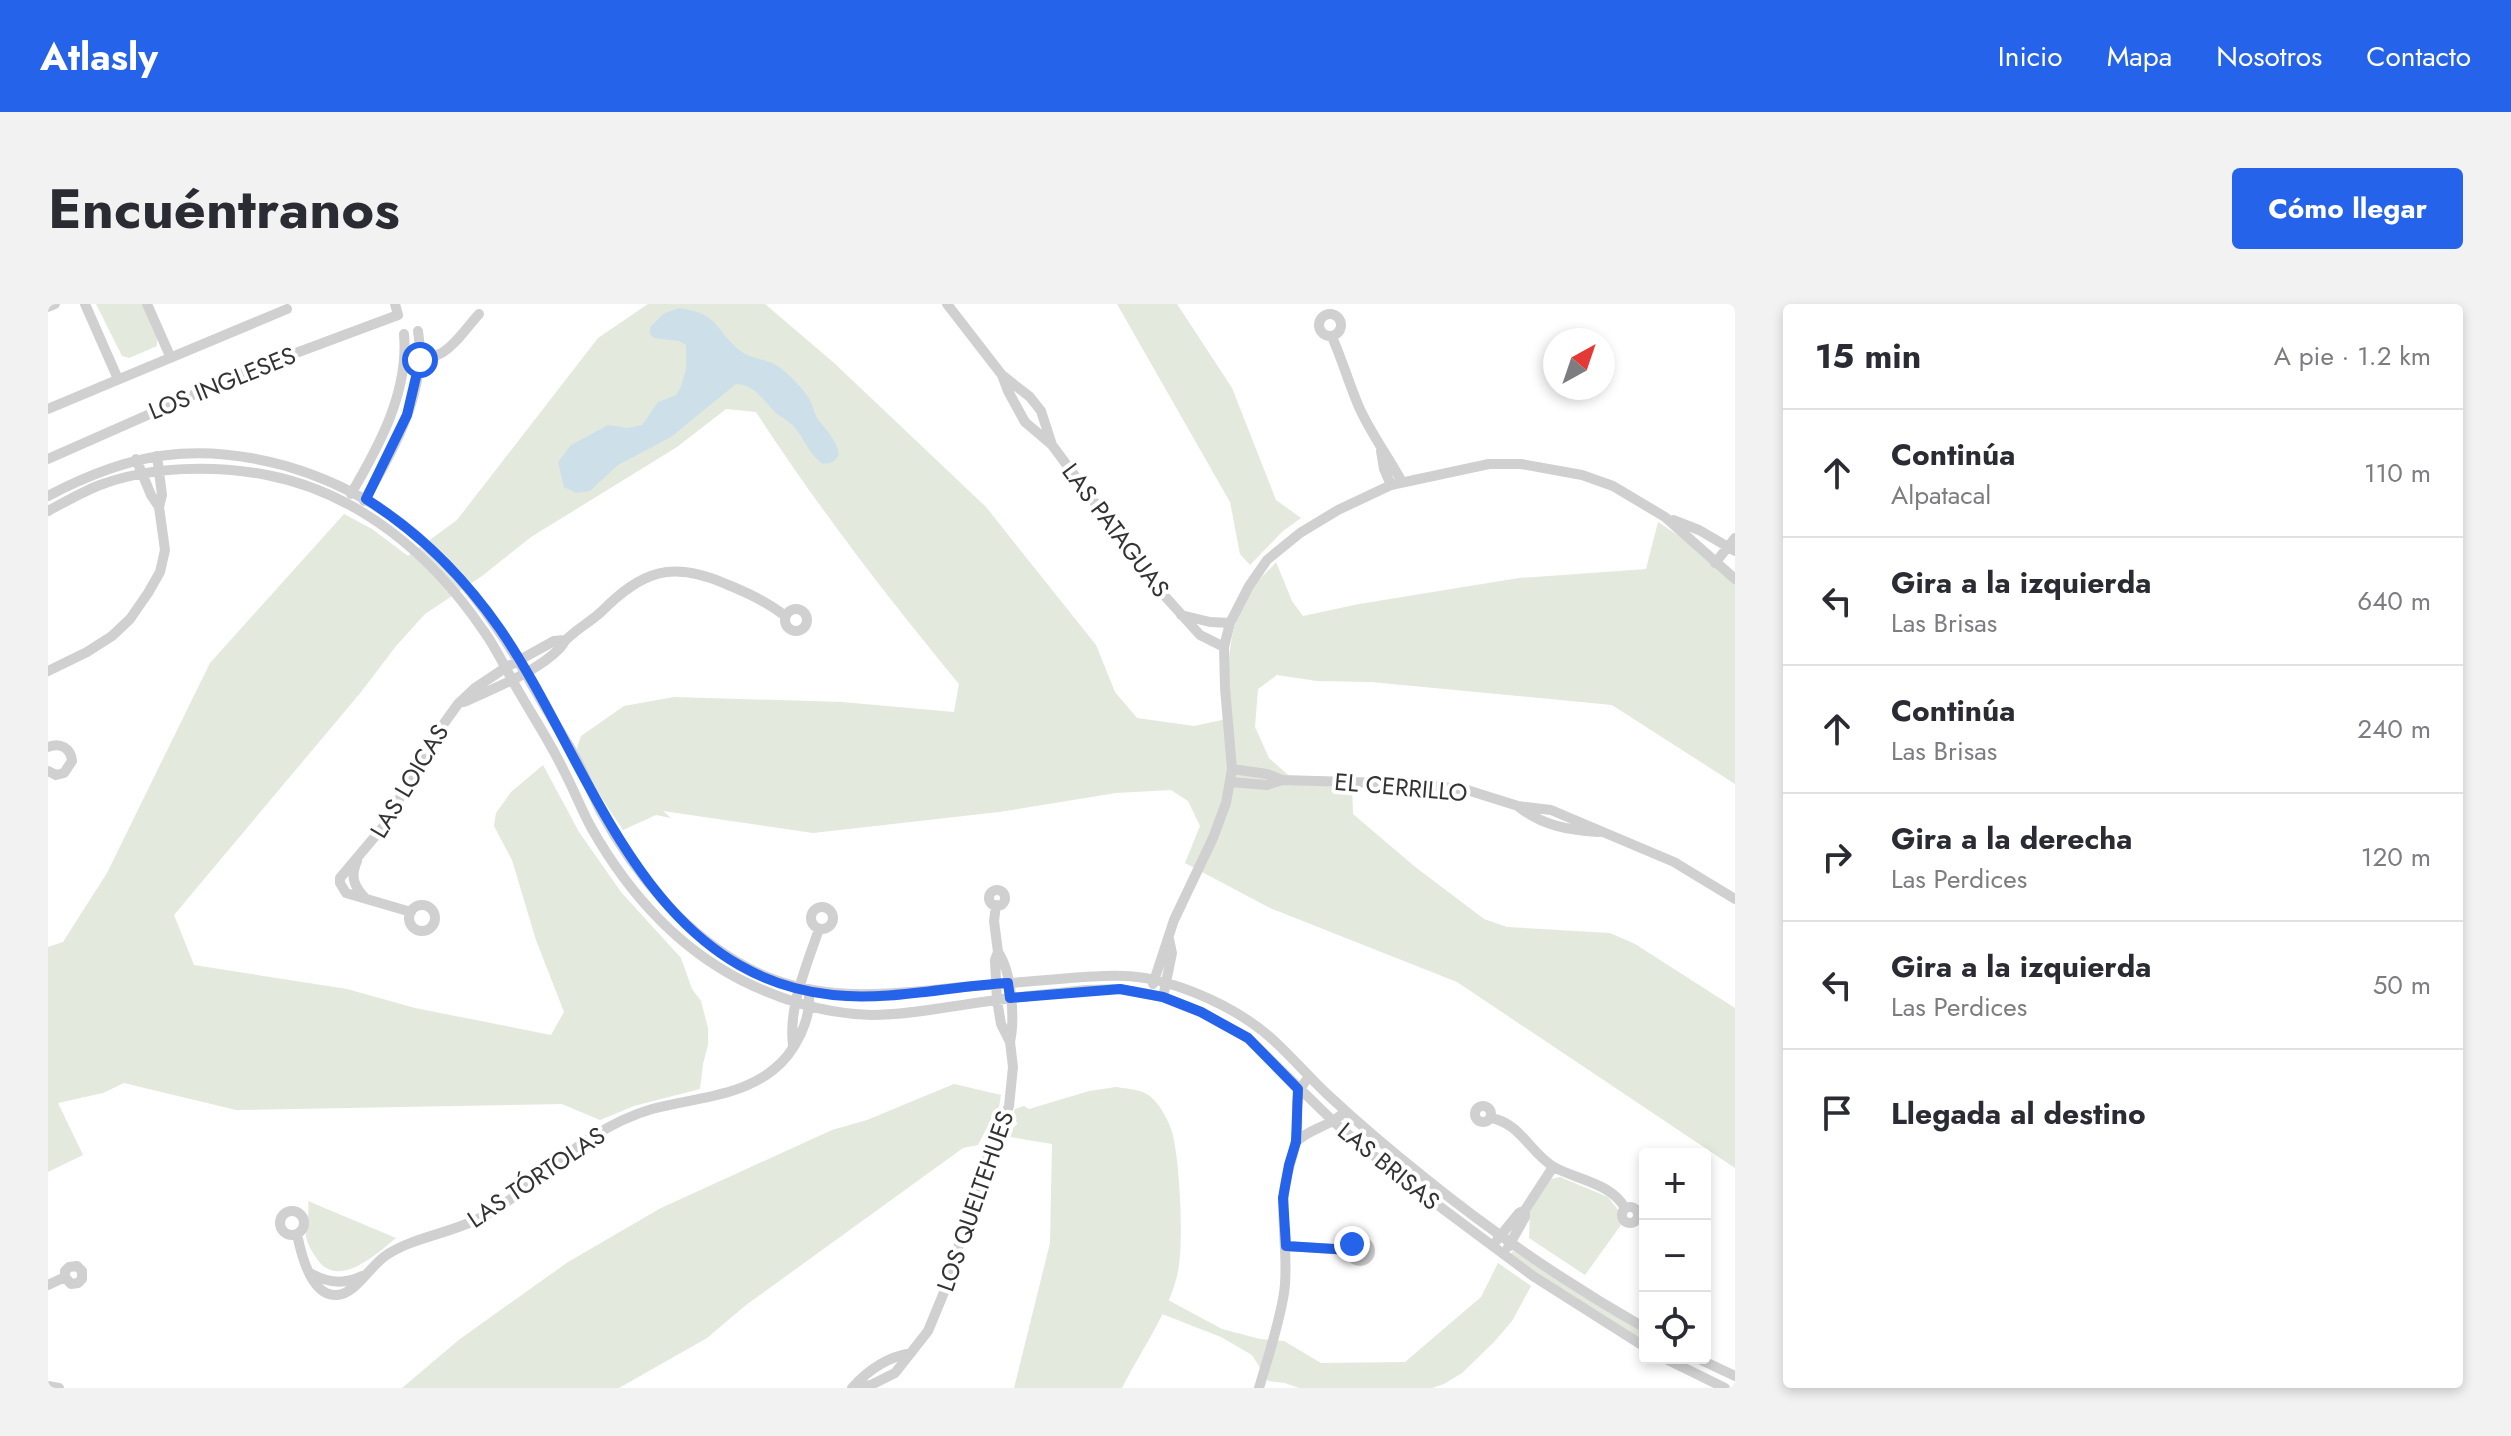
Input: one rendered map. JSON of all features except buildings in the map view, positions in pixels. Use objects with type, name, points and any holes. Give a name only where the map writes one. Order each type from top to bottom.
[{"type":"street","points":[[48,307],[55,304]]},
{"type":"street","points":[[85,304],[118,379]]},
{"type":"street","points":[[147,304],[170,356]]},
{"type":"street","name":"LAS PATAGUAS","points":[[947,304],[1002,375],[1011,399],[1025,422],[1052,445],[1162,593],[1200,635],[1224,647]]},
{"type":"street","points":[[48,409],[287,309]]},
{"type":"street","name":"LOS INGLESES","points":[[48,459],[235,376],[397,310]]},
{"type":"street","points":[[405,359],[420,360],[444,354],[479,314]]},
{"type":"street","points":[[359,510],[407,415],[420,360],[418,331]]},
{"type":"street","points":[[345,502],[394,408],[405,359],[404,334]]},
{"type":"street","points":[[1332,337],[1359,406],[1380,449],[1390,460],[1396,484]]},
{"type":"street","name":"LAS PATAGUAS","points":[[1002,375],[1017,384],[1041,411],[1052,445]]},
{"type":"street","name":"LAS BRISAS","points":[[48,496],[101,470],[136,459],[202,453],[257,459],[320,477],[352,491],[405,525],[447,563],[500,629],[622,846],[684,923],[719,952],[753,971],[832,995],[881,996],[1105,976],[1165,982],[1202,996],[1251,1022],[1345,1111],[1424,1178],[1510,1244],[1639,1324]]},
{"type":"street","points":[[49,669],[87,652],[112,636],[130,619],[160,572],[165,550],[157,456]]},
{"type":"street","points":[[136,459],[159,507]]},
{"type":"street","points":[[1157,996],[1153,980],[1162,950],[1189,885],[1219,825],[1230,782],[1232,769],[1224,647],[1230,623],[1267,560],[1300,533],[1338,510],[1396,484],[1489,464],[1550,467],[1613,486],[1665,517],[1733,545],[1715,563]]},
{"type":"street","name":"LAS BRISAS","points":[[48,511],[101,484],[143,474],[185,469],[247,471],[316,488],[345,502],[395,534],[431,565],[484,630],[609,856],[635,892],[662,923],[688,945],[741,980],[797,1003],[872,1015],[1010,998],[1120,989],[1157,996],[1201,1012],[1248,1038],[1335,1123],[1492,1247],[1639,1343]]},
{"type":"street","points":[[1665,517],[1715,563],[1733,575]]},
{"type":"street","name":"LAS LOICAS","points":[[458,704],[526,672],[558,650],[565,640],[630,586],[653,574],[690,572],[715,579],[759,599],[785,616]]},
{"type":"street","name":"LAS PATAGUAS","points":[[1181,615],[1230,623]]},
{"type":"street","name":"LAS LOICAS","points":[[411,912],[365,898],[353,882],[353,870],[359,857],[388,821],[424,751],[458,704],[505,668],[554,641],[565,640]]},
{"type":"street","points":[[48,747],[64,746],[72,761],[64,773],[56,775],[48,771]]},
{"type":"street","name":"EL CERRILLO","points":[[1232,769],[1267,774],[1282,780]]},
{"type":"street","name":"EL CERRILLO","points":[[1230,782],[1267,785],[1282,780],[1420,784],[1467,790],[1518,806],[1551,825],[1603,833],[1674,862],[1735,899]]},
{"type":"street","points":[[609,856],[622,846]]},
{"type":"street","name":"LOS QUELTEHUES","points":[[996,905],[997,1000],[1001,1024],[1010,1042]]},
{"type":"street","name":"LAS TÓRTOLAS","points":[[793,1045],[791,1032],[797,1003],[804,989],[819,929]]},
{"type":"street","points":[[1157,996],[1165,982],[1172,953],[1169,939]]},
{"type":"street","name":"LOS QUELTEHUES","points":[[852,1388],[871,1385],[901,1368],[928,1331],[940,1303],[968,1208],[1009,1106],[1013,1077],[1010,1042],[1014,1025],[1004,960],[998,952]]},
{"type":"street","name":"LAS TÓRTOLAS","points":[[297,1234],[310,1273],[339,1282],[364,1275],[376,1262],[396,1249],[446,1233],[486,1215],[606,1128],[651,1109],[740,1088],[772,1071],[802,1033],[809,1005],[804,989]]},
{"type":"street","points":[[1259,1388],[1282,1301],[1286,1246],[1283,1198],[1296,1142],[1298,1089],[1309,1077]]},
{"type":"street","points":[[1296,1142],[1311,1130],[1335,1123],[1345,1111]]},
{"type":"street","points":[[1490,1118],[1509,1124],[1553,1167],[1614,1194],[1625,1208]]},
{"type":"street","points":[[1492,1247],[1519,1213],[1525,1210],[1553,1167]]},
{"type":"street","points":[[1503,1255],[1525,1217],[1525,1210]]},
{"type":"street","points":[[1286,1246],[1350,1250]]},
{"type":"street","points":[[48,1285],[65,1277]]},
{"type":"street","points":[[1676,1364],[1725,1388]]},
{"type":"street","points":[[1710,1364],[1735,1376]]},
{"type":"street","points":[[48,1386],[59,1388]]},
{"type":"shaded area","points":[[96,304],[142,304],[157,346],[129,358],[122,356]]},
{"type":"shaded area","points":[[648,304],[765,304],[833,362],[986,507],[1096,645],[1115,692],[1137,718],[1194,726],[1231,718],[1229,666],[1233,632],[1245,600],[1276,562],[1292,601],[1303,616],[1519,578],[1646,569],[1658,522],[1696,547],[1735,579],[1735,784],[1612,705],[1371,682],[1317,681],[1277,675],[1258,689],[1255,727],[1269,758],[1296,782],[1352,786],[1353,814],[1414,866],[1484,919],[1507,927],[1610,933],[1635,944],[1735,1008],[1735,1168],[1711,1152],[1711,1148],[1705,1148],[1457,982],[1270,908],[1185,863],[1200,826],[1188,801],[1171,790],[1116,793],[999,812],[813,833],[663,811],[671,818],[656,815],[623,830],[593,785],[577,748],[581,736],[624,706],[674,697],[842,702],[954,712],[959,684],[854,551],[756,412],[726,409],[677,447],[531,537],[482,576],[425,614],[174,915],[194,965],[347,989],[415,1008],[551,1035],[564,1012],[536,940],[512,860],[494,826],[496,813],[511,792],[543,765],[579,832],[621,892],[681,958],[692,989],[701,1001],[708,1028],[700,1089],[634,1106],[600,1120],[562,1104],[236,1110],[124,1083],[103,1093],[58,1103],[83,1155],[48,1172],[48,947],[63,942],[107,873],[210,663],[344,514],[372,529],[408,556],[457,520],[598,338]]},
{"type":"shaded area","points":[[1117,304],[1177,304],[1232,388],[1276,500],[1301,518],[1283,531],[1250,565],[1240,554],[1230,502]]},
{"type":"shaded area","points":[[954,1084],[1001,1095],[998,1113],[995,1112],[978,1145],[963,1148],[746,1305],[707,1338],[619,1388],[402,1388],[460,1339],[568,1262],[661,1208],[832,1130],[867,1120]]},
{"type":"shaded area","points":[[1116,1087],[1139,1091],[1151,1097],[1163,1112],[1174,1141],[1179,1178],[1180,1258],[1169,1300],[1122,1388],[1014,1388],[1050,1243],[1052,1144],[1004,1136],[1008,1129],[1011,1130],[1018,1123],[1010,1120],[1015,1109],[1024,1106],[1029,1109],[1089,1091]]},
{"type":"shaded area","points":[[1560,1177],[1608,1197],[1618,1210],[1621,1225],[1585,1275],[1529,1238],[1530,1211],[1551,1179]]},
{"type":"shaded area","points":[[308,1201],[396,1238],[356,1267],[334,1271],[324,1266],[307,1242]]},
{"type":"shaded area","points":[[1513,1251],[1639,1330],[1639,1338],[1538,1275],[1510,1254]]},
{"type":"shaded area","points":[[1498,1263],[1531,1286],[1512,1321],[1494,1342],[1462,1373],[1432,1388],[1299,1388],[1268,1381],[1252,1355],[1221,1337],[1162,1314],[1168,1300],[1222,1329],[1260,1339],[1284,1341],[1321,1363],[1405,1362],[1481,1297]]},
{"type":"water","points":[[679,308],[703,314],[742,352],[776,365],[795,381],[836,444],[839,454],[835,460],[823,464],[792,424],[776,413],[754,390],[736,384],[671,437],[618,465],[590,491],[576,493],[564,487],[558,462],[571,445],[608,425],[628,428],[642,425],[658,402],[676,395],[680,389],[686,369],[686,345],[679,341],[654,338],[650,334],[650,327],[663,314]]},
{"type":"route","points":[[420,360],[407,415],[366,499],[391,514],[439,554],[500,629],[577,760],[622,846],[684,923],[719,952],[753,971],[832,995],[881,996],[1008,983],[1010,998],[1120,989],[1163,997],[1201,1012],[1248,1038],[1298,1089],[1298,1128],[1283,1198],[1286,1246],[1350,1250],[1352,1244]]}]
